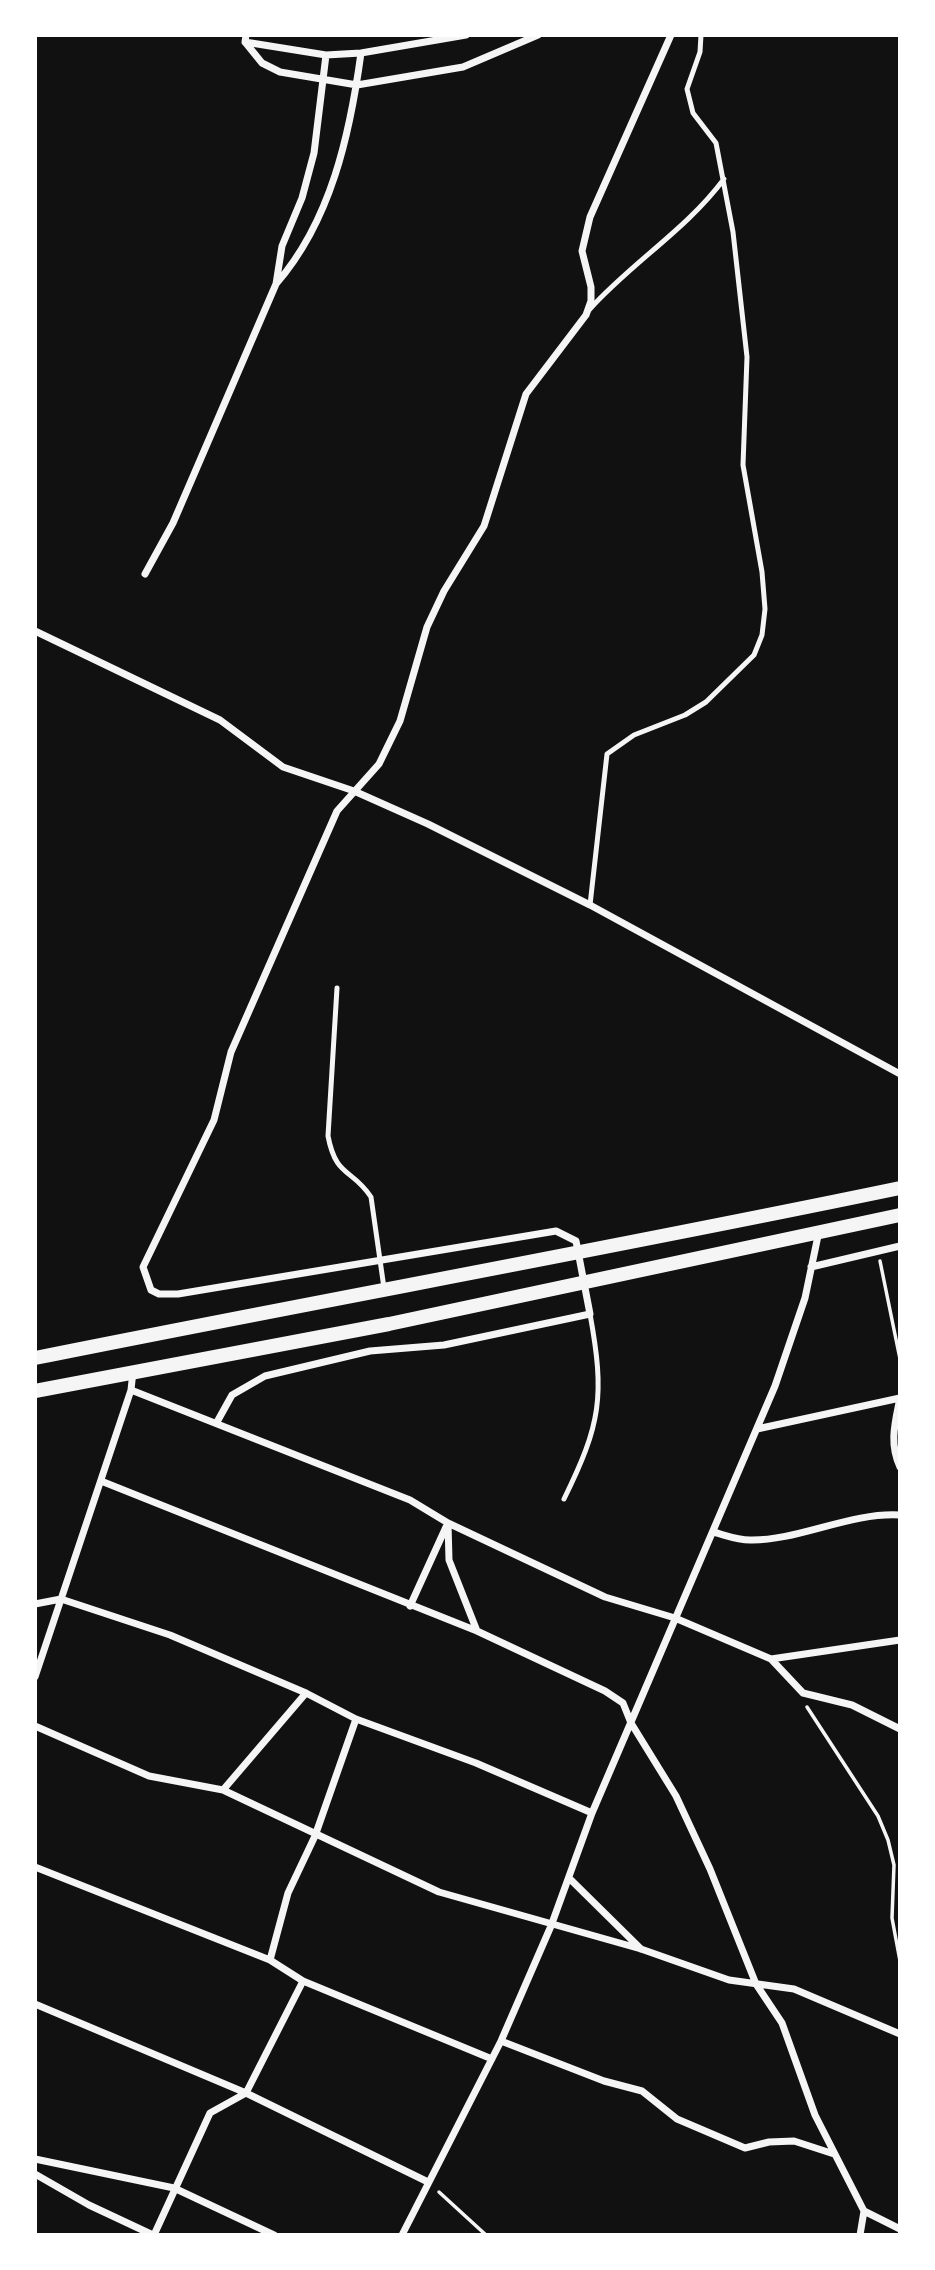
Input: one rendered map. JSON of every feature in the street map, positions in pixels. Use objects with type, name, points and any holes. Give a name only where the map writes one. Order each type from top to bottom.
[{"type":"main road","points":[[35,1358],[384,1289],[581,1254],[900,1188]]},
{"type":"main road","points":[[35,1391],[587,1283],[820,1230],[900,1216]]},
{"type":"street","points":[[245,39],[326,55],[361,53],[466,35]]},
{"type":"street","points":[[245,39],[262,63],[281,72],[325,82],[357,85],[463,67],[538,35]]},
{"type":"street","points":[[217,1422],[232,1395],[265,1376],[370,1351],[443,1345],[590,1314],[587,1283],[576,1241],[556,1231],[178,1294],[159,1294],[151,1290],[143,1267],[214,1120],[232,1052],[337,811],[379,764],[400,722],[427,627],[444,591],[484,526],[526,394],[586,315],[591,301],[591,287],[582,251],[590,217],[671,35]]},
{"type":"street","points":[[276,284],[300,257],[328,196],[357,85],[361,53]]},
{"type":"street","points":[[145,574],[173,523],[276,284],[282,246],[302,198],[314,153],[325,82],[326,55]]},
{"type":"street","points":[[35,631],[220,720],[283,767],[354,791],[590,905],[900,1074]]},
{"type":"street","points":[[402,2235],[501,2041],[551,1926],[592,1814],[757,1429],[790,1344],[820,1230]]},
{"type":"street","points":[[811,1267],[900,1246]]},
{"type":"street","points":[[35,1677],[131,1390],[134,1371]]},
{"type":"street","points":[[131,1390],[410,1500],[448,1523],[606,1597],[675,1618],[772,1659],[794,1687],[803,1693],[852,1705],[900,1729]]},
{"type":"street","points":[[757,1429],[900,1398],[892,1438],[900,1467]]},
{"type":"street","points":[[101,1481],[477,1631],[605,1691],[623,1703],[631,1723],[676,1796],[710,1869],[756,1984],[782,2023],[815,2115],[864,2211],[900,2229]]},
{"type":"street","points":[[713,1532],[733,1538],[763,1539],[834,1523],[900,1515]]},
{"type":"street","points":[[410,1606],[448,1523]]},
{"type":"street","points":[[448,1523],[449,1560],[477,1631]]},
{"type":"street","points":[[35,1604],[61,1599],[170,1635],[306,1693],[356,1719],[475,1763],[592,1814]]},
{"type":"street","points":[[772,1659],[900,1640]]},
{"type":"street","points":[[223,1790],[306,1693]]},
{"type":"street","points":[[270,1960],[288,1893],[315,1836],[356,1719]]},
{"type":"street","points":[[35,1726],[149,1776],[223,1790],[315,1836],[439,1892],[551,1926],[641,1949],[729,1980],[794,1989],[900,2034]]},
{"type":"street","points":[[35,1867],[270,1960],[303,1982],[492,2059]]},
{"type":"street","points":[[569,1878],[641,1949]]},
{"type":"street","points":[[35,2174],[89,2205],[153,2235],[209,2113],[246,2093],[303,1982]]},
{"type":"street","points":[[35,2004],[246,2093],[428,2182]]},
{"type":"street","points":[[501,2041],[604,2081],[642,2091],[677,2119],[745,2148],[769,2142],[794,2141],[834,2154]]},
{"type":"street","points":[[35,2159],[174,2188],[274,2235]]},
{"type":"street","points":[[860,2235],[864,2211]]},
{"type":"lane","points":[[590,905],[607,754],[634,735],[685,715],[706,702],[754,655],[762,635],[765,609],[762,572],[743,465],[747,398],[744,322],[724,179],[713,135],[693,113],[688,100],[687,89],[700,52],[701,35]]},
{"type":"lane","points":[[586,315],[620,277],[686,222],[724,179]]},
{"type":"lane","points":[[337,988],[328,1136],[332,1158],[338,1167],[364,1186],[371,1196],[384,1289]]},
{"type":"lane","points":[[564,1499],[584,1458],[599,1409],[590,1314]]},
{"type":"path","points":[[878,1251],[900,1359]]},
{"type":"path","points":[[794,1687],[878,1816],[888,1840],[894,1865],[892,1918],[900,1961]]},
{"type":"path","points":[[428,2182],[486,2235]]}]
